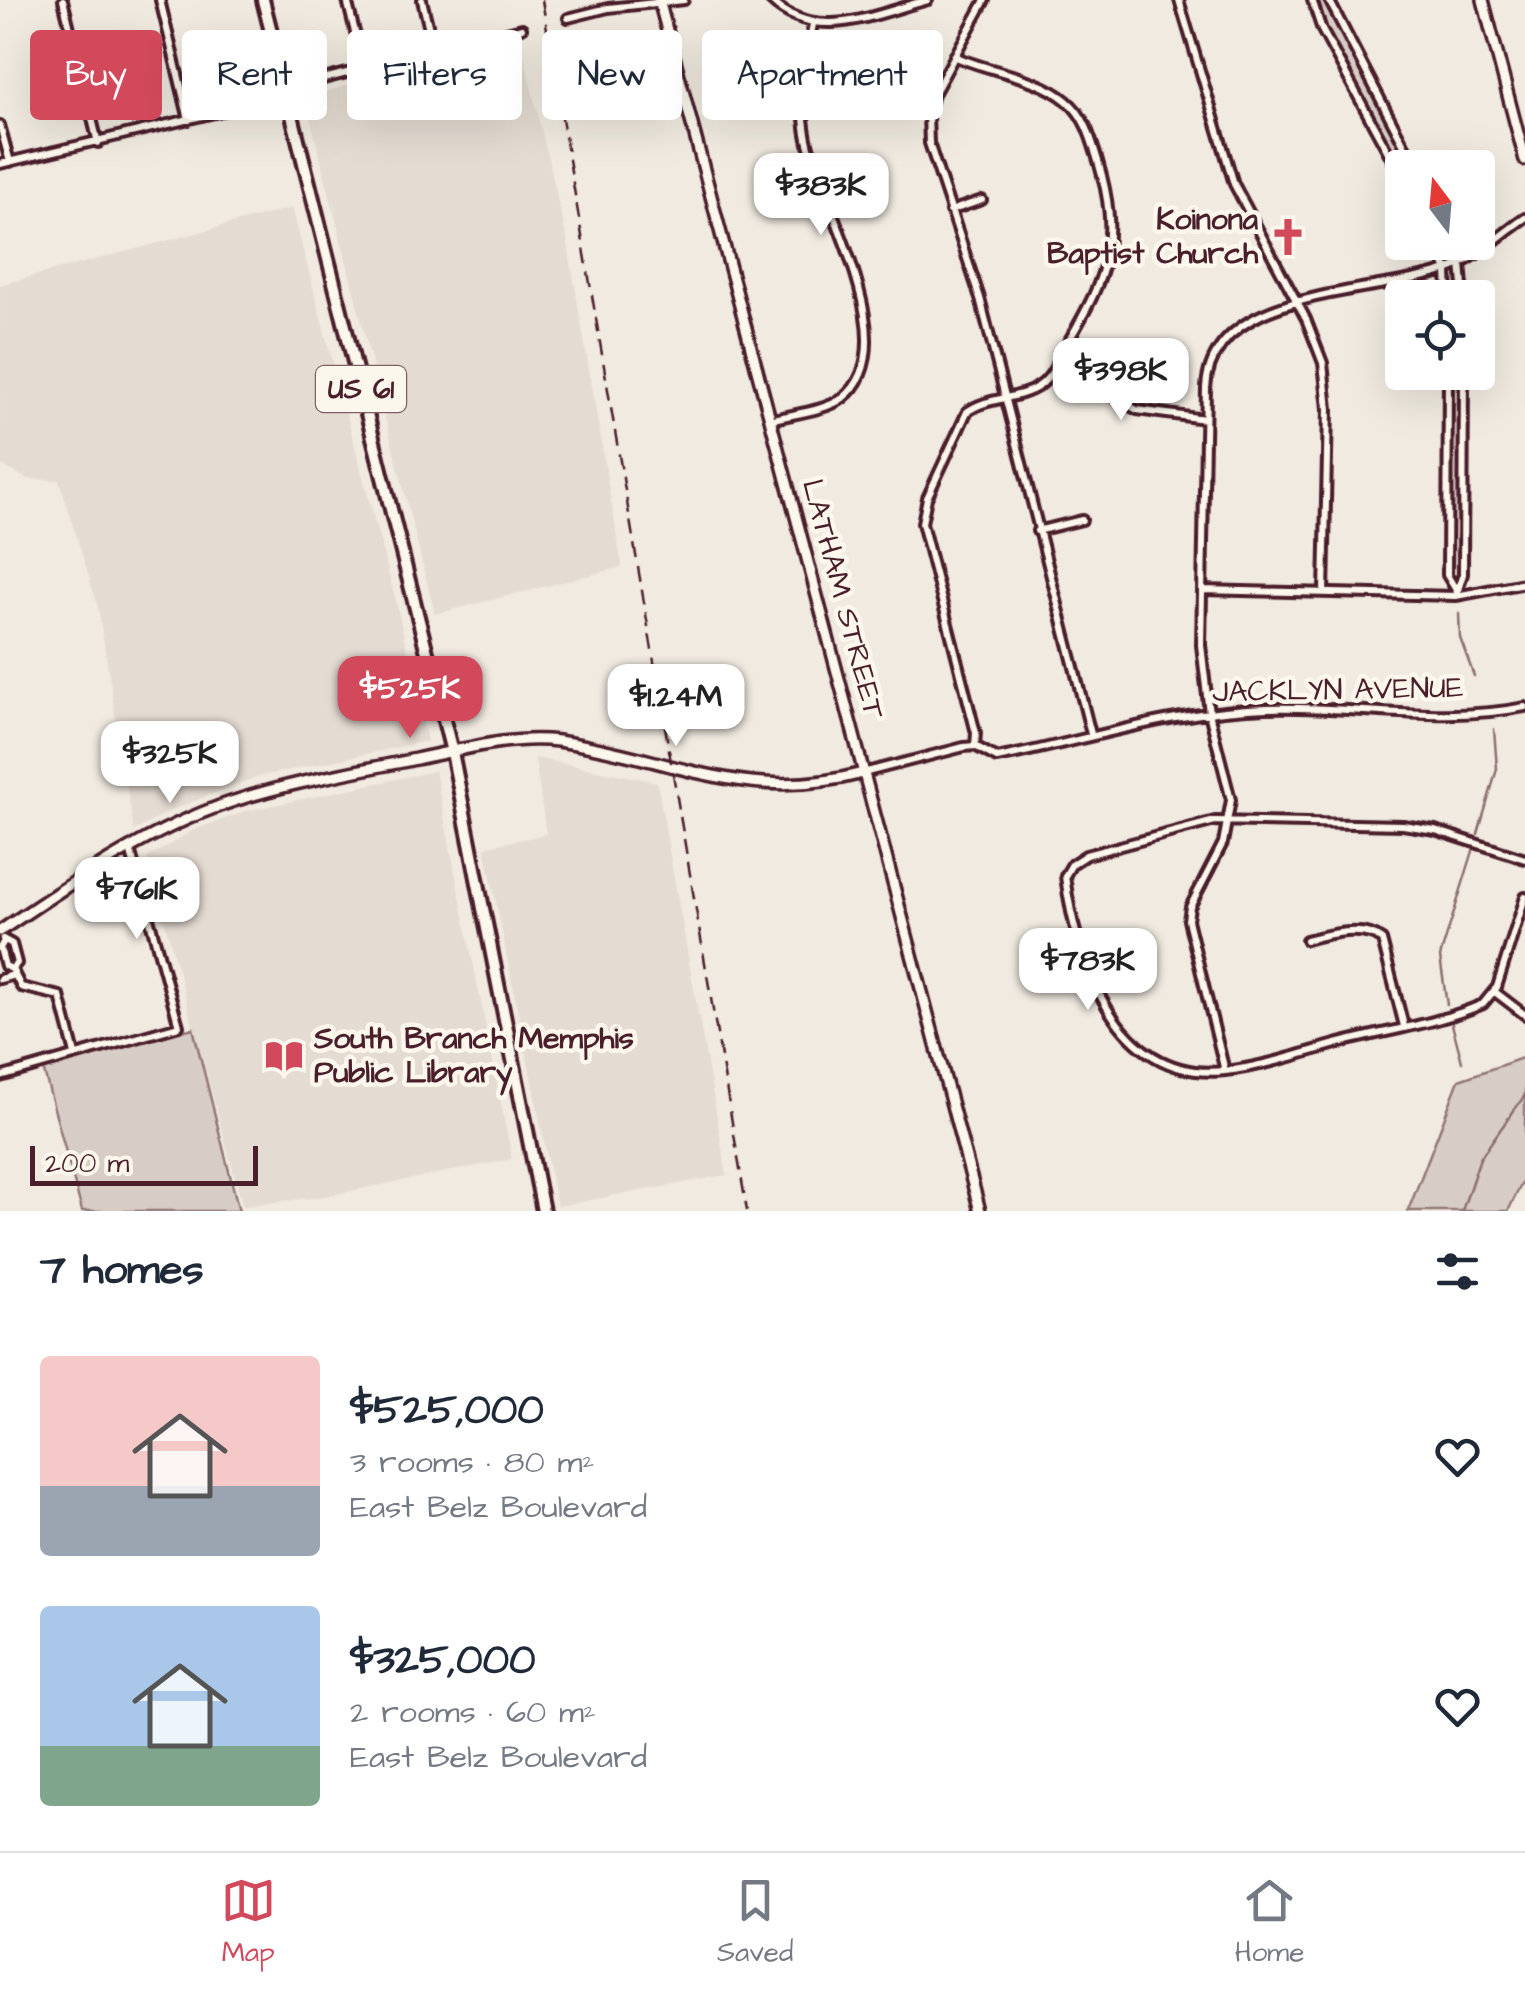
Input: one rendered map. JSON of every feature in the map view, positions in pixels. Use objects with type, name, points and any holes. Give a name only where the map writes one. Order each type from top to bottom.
[{"type":"main road","name":"US 61","points":[[264,0],[271,30]]},
{"type":"main road","name":"US 61","points":[[293,120],[452,752],[540,1210]]},
{"type":"street","points":[[63,0],[98,143]]},
{"type":"street","points":[[160,0],[182,91]]},
{"type":"street","points":[[347,0],[354,30]]},
{"type":"street","points":[[422,0],[429,30]]},
{"type":"street","points":[[568,18],[619,6],[684,0]]},
{"type":"street","points":[[770,0],[788,16],[813,24],[832,24],[928,0]]},
{"type":"street","points":[[985,0],[932,102],[927,132],[982,307],[1002,398],[1091,734]]},
{"type":"street","points":[[1178,0],[1232,181],[1316,342],[1328,394],[1324,593]]},
{"type":"street","points":[[1312,0],[1322,30],[1387,150]]},
{"type":"street","points":[[1329,0],[1407,150]]},
{"type":"street","points":[[1482,0],[1525,160]]},
{"type":"street","name":"LATHAM STREET","points":[[660,3],[980,1211]]},
{"type":"street","points":[[770,420],[843,398],[857,378],[868,346],[866,314],[806,131],[804,92],[813,24]]},
{"type":"street","points":[[514,30],[522,28]]},
{"type":"street","points":[[954,56],[1058,94],[1080,114],[1089,132],[1110,209],[1109,256],[1094,298],[1056,364],[1041,385],[975,406],[963,418],[923,517],[926,550],[976,733],[975,746]]},
{"type":"street","points":[[0,164],[189,120]]},
{"type":"street","points":[[0,125],[10,162]]},
{"type":"street","points":[[950,211],[982,200]]},
{"type":"street","points":[[1225,1071],[1188,920],[1195,897],[1213,870],[1231,800],[1209,713],[1201,642],[1206,380],[1217,349],[1238,330],[1296,301],[1446,270],[1461,264],[1525,218]]},
{"type":"street","points":[[1442,260],[1447,280]]},
{"type":"street","points":[[1460,260],[1462,280]]},
{"type":"street","points":[[1056,364],[1137,410],[1205,419]]},
{"type":"street","points":[[1448,390],[1447,575],[1456,593]]},
{"type":"street","points":[[1456,593],[1463,574],[1464,390]]},
{"type":"street","points":[[1037,531],[1082,520]]},
{"type":"street","points":[[1202,590],[1456,593],[1525,583]]},
{"type":"street","name":"JACKLYN AVENUE","points":[[863,773],[975,746],[998,758],[1148,720],[1209,713],[1266,708],[1486,712],[1525,707]]},
{"type":"street","points":[[0,979],[13,972],[18,963],[12,944],[1,935],[130,848],[230,802],[512,741],[558,741],[724,780],[767,786],[812,784],[863,773]]},
{"type":"street","points":[[1525,859],[1435,830],[1403,825],[1226,822],[1184,828],[1086,856],[1072,864],[1065,876],[1098,993],[1112,1020],[1131,1042],[1160,1060],[1188,1070],[1225,1071],[1473,1008],[1495,992],[1525,897]]},
{"type":"street","points":[[0,1077],[179,1026],[130,848]]},
{"type":"street","points":[[1306,940],[1338,932],[1375,934],[1382,940],[1404,1026]]},
{"type":"street","points":[[13,972],[21,987],[60,996],[75,1054]]},
{"type":"street","points":[[1495,992],[1525,1015]]},
{"type":"shaded area","points":[[1315,0],[1325,0],[1403,150],[1391,150],[1325,29]]},
{"type":"shaded area","points":[[522,48],[567,239],[622,567],[435,614],[311,120],[327,120],[327,91],[347,86],[347,120],[522,120]]},
{"type":"shaded area","points":[[292,208],[397,606],[427,741],[256,777],[174,809],[134,831],[98,606],[59,480],[27,479],[0,464],[0,285]]},
{"type":"shaded area","points":[[1451,390],[1460,390],[1460,573],[1456,578],[1450,573]]},
{"type":"shaded area","points":[[535,758],[657,782],[727,1175],[557,1206],[485,847],[546,834]]},
{"type":"shaded area","points":[[435,771],[512,1159],[325,1196],[243,1206],[147,858],[192,831],[246,811]]},
{"type":"shaded area","points":[[193,1028],[239,1211],[82,1211],[43,1068]]},
{"type":"shaded area","points":[[1525,1057],[1525,1177],[1508,1211],[1408,1211],[1459,1080]]},
{"type":"waterway","points":[[1459,614],[1460,638],[1474,676]]},
{"type":"waterway","points":[[1478,834],[1497,769],[1494,729]]},
{"type":"waterway","points":[[1447,1005],[1440,957],[1473,851]]},
{"type":"waterway","points":[[1452,1024],[1462,1062]]},
{"type":"waterway","points":[[1462,1211],[1480,1158],[1525,1095]]},
{"type":"railway","points":[[542,0],[747,1211]]},
{"type":"place","name":"Koinona Baptist Church","points":[[1288,237]]},
{"type":"place","name":"South Branch Memphis Public Library","points":[[284,1056]]}]
